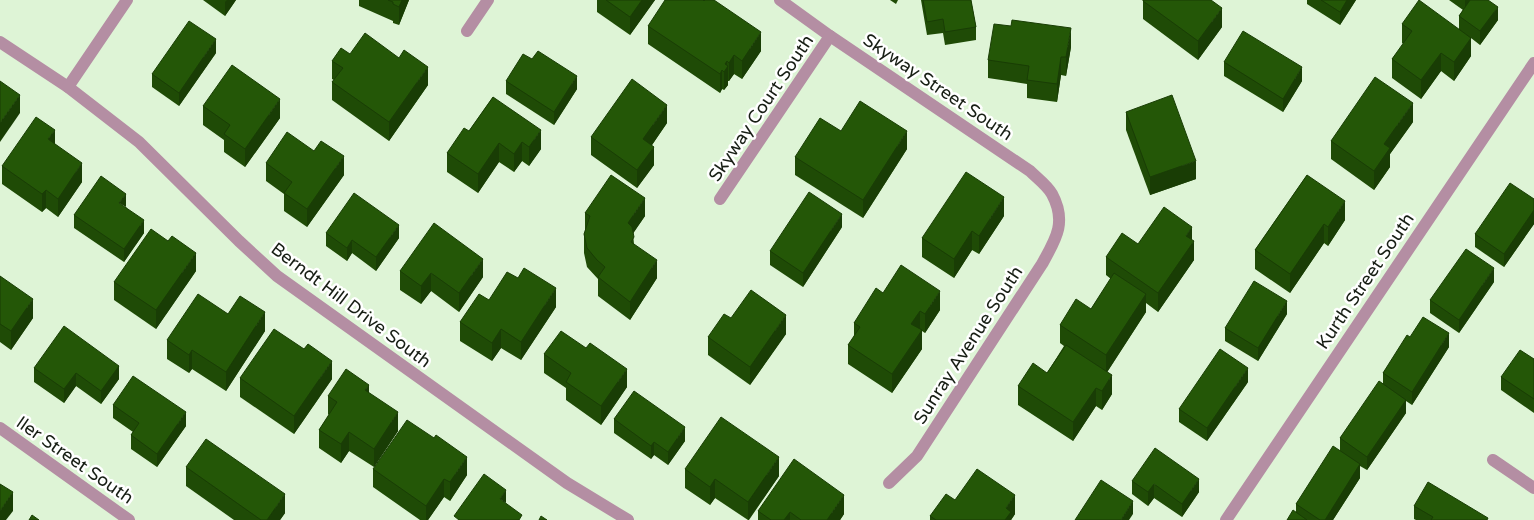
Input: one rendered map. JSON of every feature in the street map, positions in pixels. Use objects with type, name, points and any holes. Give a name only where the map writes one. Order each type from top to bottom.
[{"type":"street","points":[[68,87],[127,0]]},
{"type":"street","points":[[467,31],[488,0]]},
{"type":"street","name":"Skyway Street South","points":[[780,0],[1030,171],[1051,193],[1060,217]]},
{"type":"street","name":"Skyway Court South","points":[[720,199],[830,36]]},
{"type":"street","name":"Berndt Hill Drive South","points":[[0,42],[68,87],[139,142],[277,276],[567,483],[628,520]]},
{"type":"street","name":"Kurth Street South","points":[[1226,520],[1534,62]]},
{"type":"street","name":"Sunray Avenue South","points":[[889,483],[917,456],[1042,264],[1056,240],[1060,217]]},
{"type":"street","name":"Iler Street South","points":[[0,428],[130,520]]},
{"type":"street","points":[[1493,460],[1534,488]]},
{"type":"building","points":[[388,0],[402,0],[399,7]]},
{"type":"building","points":[[606,0],[642,0],[630,17]]},
{"type":"building","points":[[665,0],[714,0],[761,32],[742,61],[734,55],[729,63],[727,61],[725,64],[728,66],[720,74],[648,26]]},
{"type":"building","points":[[923,0],[971,0],[976,27],[945,32],[943,19],[927,22]]},
{"type":"building","points":[[1143,0],[1211,0],[1222,8],[1198,41]]},
{"type":"building","points":[[1321,0],[1347,0],[1340,12]]},
{"type":"building","points":[[1419,0],[1471,38],[1454,62],[1441,53],[1421,80],[1392,59],[1412,31],[1402,24]]},
{"type":"building","points":[[1470,0],[1488,0],[1498,7],[1480,31],[1459,16]]},
{"type":"building","points":[[1012,20],[1071,28],[1066,57],[1061,57],[1057,84],[1027,80],[1029,66],[988,60],[994,24],[1011,26]]},
{"type":"building","points":[[189,21],[216,39],[179,93],[152,74]]},
{"type":"building","points":[[1243,31],[1302,67],[1283,99],[1224,62]]},
{"type":"building","points":[[365,33],[399,58],[404,50],[428,67],[389,122],[332,82],[343,68],[332,61],[341,48],[350,54]]},
{"type":"building","points":[[538,51],[577,76],[554,112],[506,81],[523,54],[532,59]]},
{"type":"building","points":[[232,65],[280,99],[245,149],[224,134],[230,125],[203,106]]},
{"type":"building","points":[[1375,77],[1413,103],[1384,144],[1390,148],[1374,171],[1331,141]]},
{"type":"building","points":[[632,79],[667,105],[643,139],[654,147],[637,170],[591,137]]},
{"type":"building","points":[[0,81],[20,95],[0,123]]},
{"type":"building","points":[[1172,95],[1196,161],[1150,177],[1126,112]]},
{"type":"building","points":[[493,97],[541,130],[529,147],[522,142],[514,154],[499,143],[478,174],[447,153],[464,128],[469,131]]},
{"type":"building","points":[[860,101],[907,131],[863,200],[795,157],[820,118],[841,131]]},
{"type":"building","points":[[36,117],[55,130],[48,139],[82,163],[58,199],[46,190],[42,194],[2,166]]},
{"type":"building","points":[[287,132],[314,151],[321,141],[344,156],[307,209],[284,193],[292,182],[266,163]]},
{"type":"building","points":[[966,172],[1004,197],[979,236],[972,231],[954,259],[922,238]]},
{"type":"building","points":[[611,175],[645,198],[628,223],[632,227],[634,237],[631,242],[657,260],[630,302],[598,277],[605,267],[587,248],[584,234],[590,216],[585,213]]},
{"type":"building","points":[[1307,175],[1345,201],[1328,227],[1324,224],[1290,274],[1255,250]]},
{"type":"building","points":[[101,176],[126,194],[119,203],[144,220],[124,249],[74,215]]},
{"type":"building","points":[[1510,183],[1534,199],[1534,210],[1504,254],[1475,234]]},
{"type":"building","points":[[809,192],[842,214],[803,273],[770,251]]},
{"type":"building","points":[[354,193],[399,225],[376,257],[352,240],[347,248],[326,233]]},
{"type":"building","points":[[1164,207],[1192,227],[1186,236],[1194,241],[1158,293],[1106,257],[1122,233],[1138,244]]},
{"type":"building","points":[[434,223],[483,259],[459,293],[431,273],[421,286],[400,271]]},
{"type":"building","points":[[151,229],[168,241],[172,236],[196,253],[156,310],[114,282]]},
{"type":"building","points":[[1466,249],[1494,268],[1459,320],[1430,300]]},
{"type":"building","points":[[901,265],[940,291],[925,314],[920,311],[911,324],[922,330],[892,374],[848,345],[860,327],[854,323],[876,288],[883,293]]},
{"type":"building","points":[[524,268],[556,288],[521,342],[501,329],[492,343],[460,322],[479,294],[489,300],[507,272],[518,278]]},
{"type":"building","points":[[1114,273],[1146,294],[1106,355],[1060,325],[1076,299],[1091,309]]},
{"type":"building","points":[[0,276],[33,299],[11,331],[0,324]]},
{"type":"building","points":[[1254,281],[1287,301],[1258,348],[1225,328]]},
{"type":"building","points":[[751,290],[786,315],[750,367],[708,337],[724,314],[731,318]]},
{"type":"building","points":[[198,294],[228,314],[240,296],[265,312],[226,372],[192,350],[189,355],[167,340]]},
{"type":"building","points":[[1423,317],[1449,333],[1412,392],[1383,373],[1407,335],[1410,337]]},
{"type":"building","points":[[64,326],[119,366],[101,391],[76,373],[64,389],[34,368]]},
{"type":"building","points":[[274,329],[304,349],[308,344],[332,361],[294,416],[240,378]]},
{"type":"building","points":[[561,331],[586,348],[590,343],[627,369],[601,406],[566,382],[571,373],[544,354]]},
{"type":"building","points":[[1066,345],[1112,375],[1102,391],[1096,388],[1073,422],[1018,386],[1033,363],[1047,373]]},
{"type":"building","points":[[1220,349],[1248,368],[1207,428],[1179,409]]},
{"type":"building","points":[[1520,350],[1534,359],[1534,399],[1501,377]]},
{"type":"building","points":[[346,369],[369,385],[365,390],[398,412],[374,449],[349,432],[341,444],[319,430],[337,402],[328,396]]},
{"type":"building","points":[[133,376],[186,412],[157,454],[131,435],[139,423],[113,405]]},
{"type":"building","points":[[1379,381],[1406,400],[1367,457],[1340,438]]},
{"type":"building","points":[[634,391],[685,427],[668,452],[654,442],[651,446],[614,419]]},
{"type":"building","points":[[721,417],[779,457],[748,502],[715,479],[710,487],[685,469]]},
{"type":"building","points":[[407,420],[434,438],[436,435],[467,457],[450,482],[444,479],[426,506],[373,469]]},
{"type":"building","points":[[206,439],[285,494],[267,520],[261,520],[186,467]]},
{"type":"building","points":[[1333,446],[1360,464],[1325,520],[1320,520],[1296,504]]},
{"type":"building","points":[[1155,448],[1199,479],[1182,504],[1154,484],[1148,492],[1132,481]]},
{"type":"building","points":[[794,459],[844,495],[827,520],[801,520],[790,512],[784,520],[771,520],[758,511]]},
{"type":"building","points":[[977,469],[1015,495],[1006,508],[1011,512],[1005,520],[936,520],[930,516],[946,494],[955,500]]},
{"type":"building","points":[[484,474],[506,490],[500,499],[522,515],[519,520],[459,520],[454,516]]},
{"type":"building","points":[[1101,480],[1133,501],[1121,520],[1075,520]]},
{"type":"building","points":[[1428,482],[1488,518],[1487,520],[1431,520],[1433,517],[1414,506]]},
{"type":"building","points":[[0,484],[13,492],[0,511]]},
{"type":"building","points":[[1293,510],[1307,520],[1287,520]]},
{"type":"building","points":[[32,515],[39,520],[29,520]]},
{"type":"building","points":[[541,516],[547,520],[539,520]]}]
